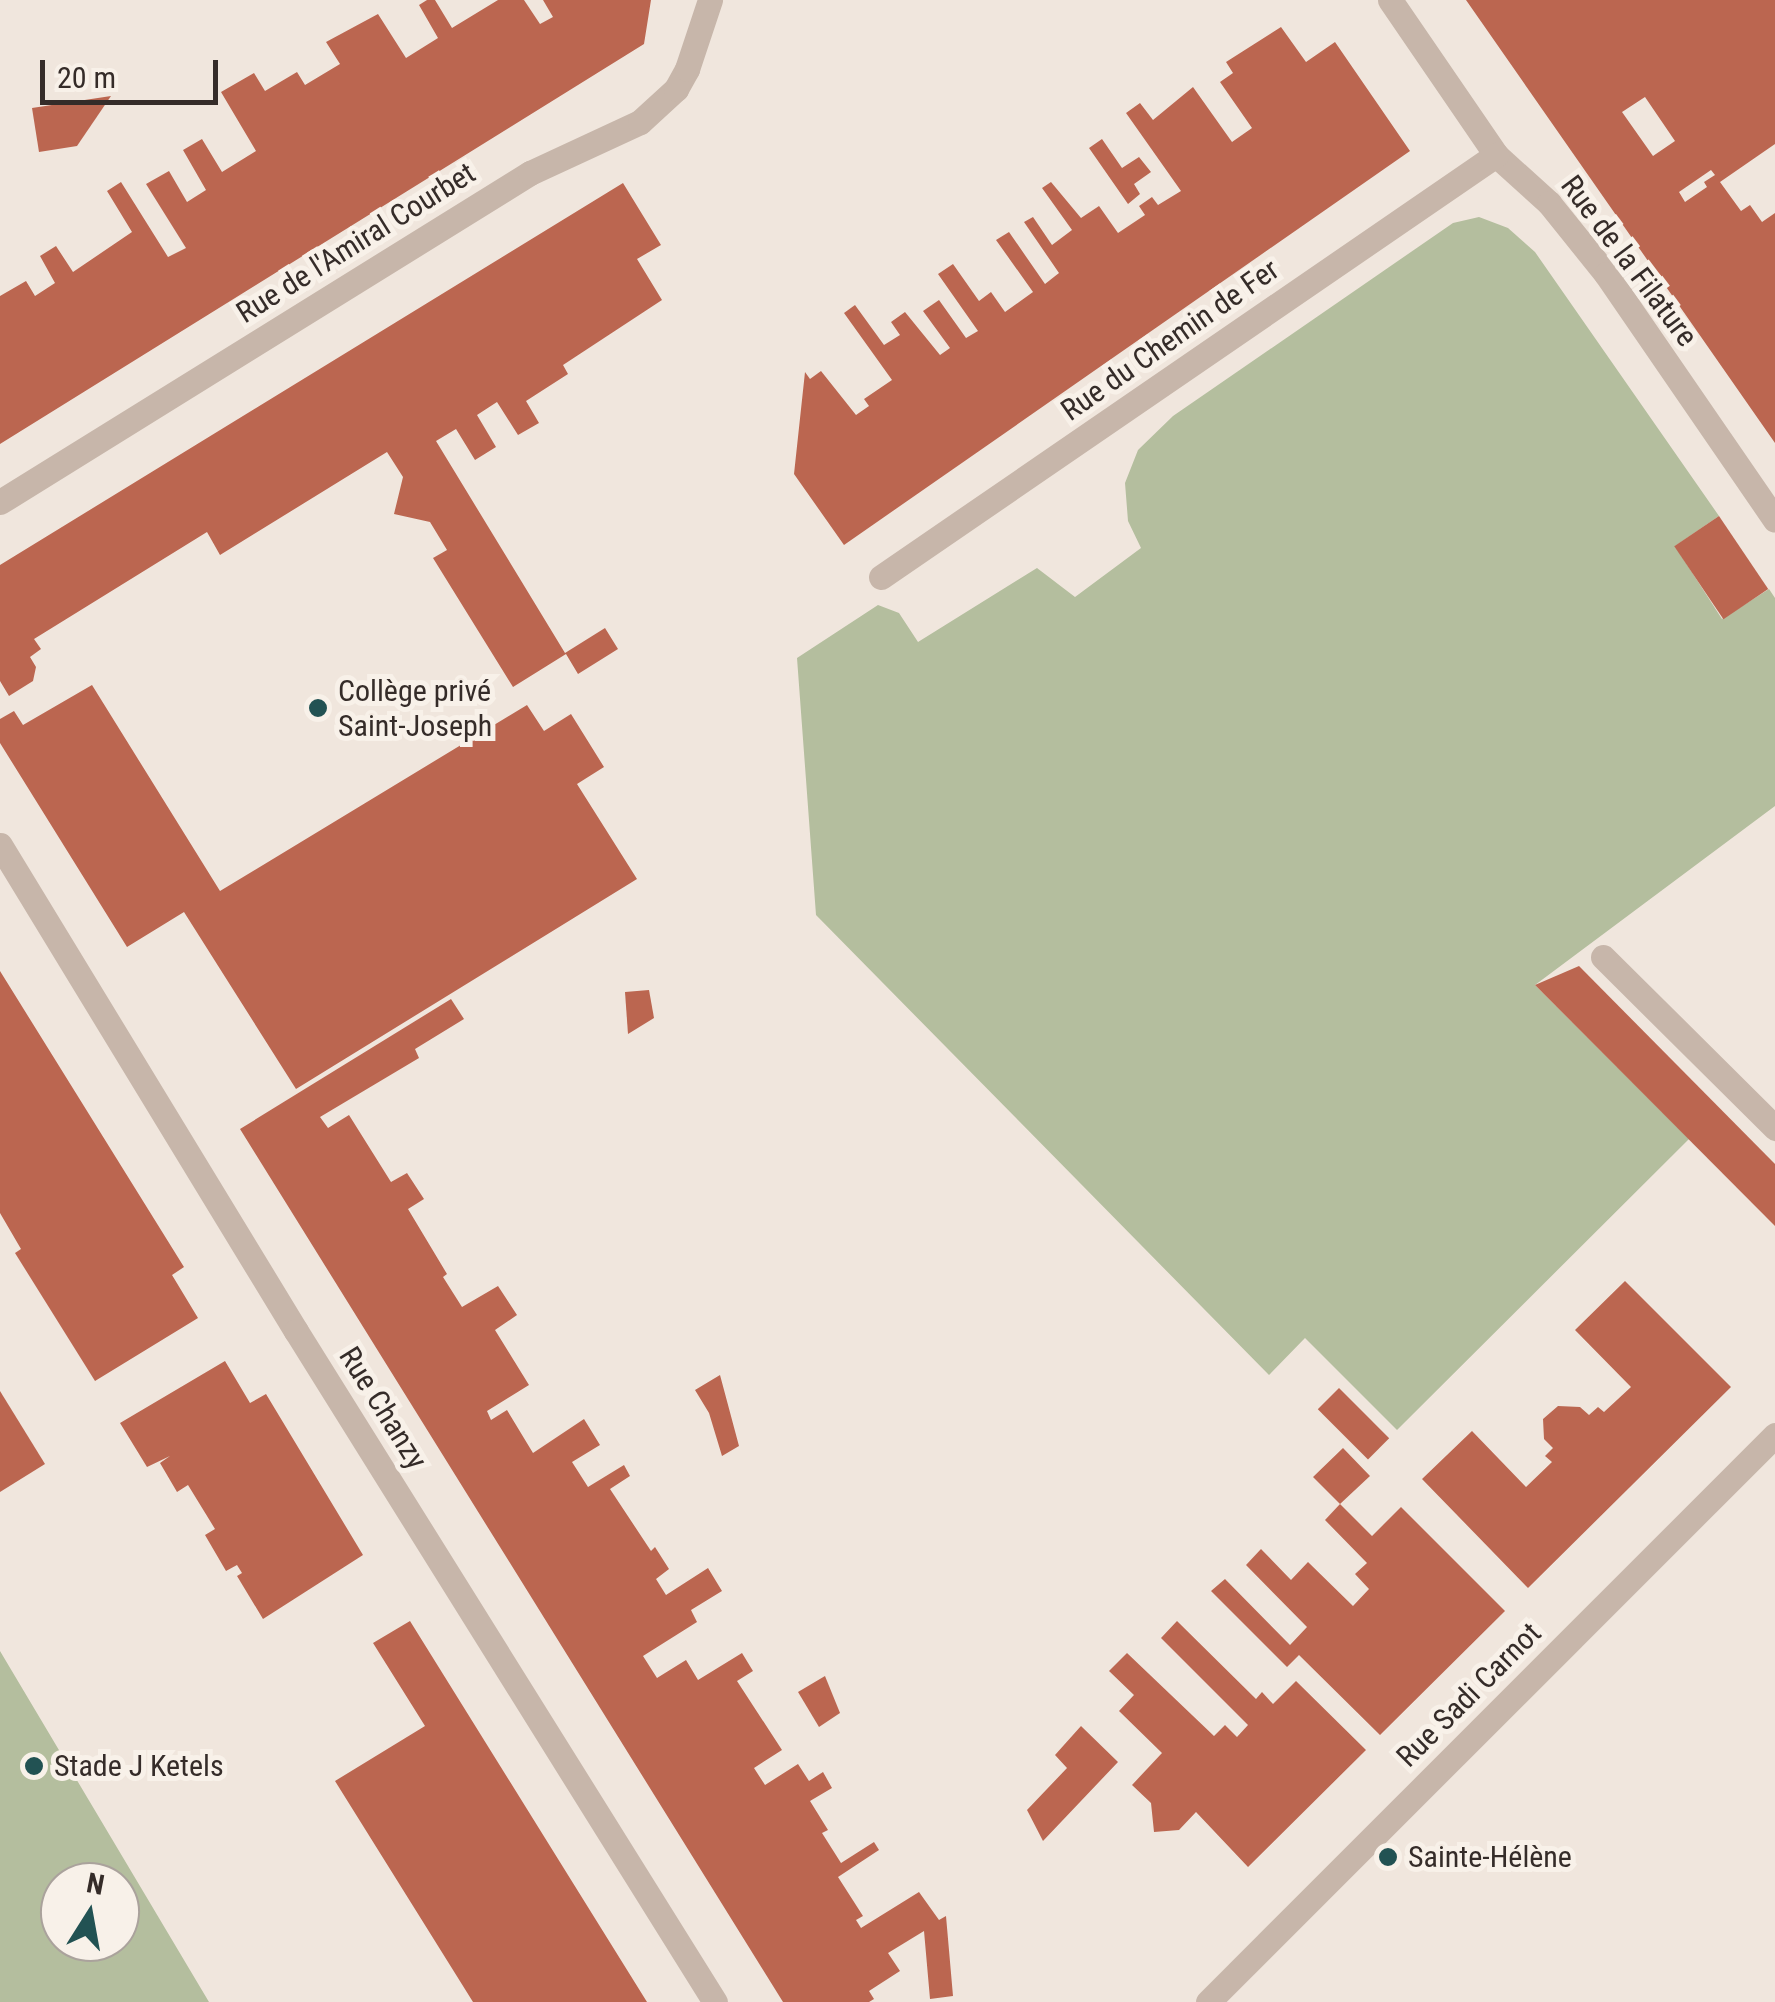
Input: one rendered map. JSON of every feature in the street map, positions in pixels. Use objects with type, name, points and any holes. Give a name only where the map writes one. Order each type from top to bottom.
[{"type":"street","name":"Rue de la Filature","points":[[1390,0],[1496,155],[1549,203],[1578,238],[1775,520]]},
{"type":"street","name":"Rue de l'Amiral Courbet","points":[[0,502],[530,174],[640,122],[676,88],[709,5]]},
{"type":"street","name":"Rue du Chemin de Fer","points":[[881,578],[1496,155]]},
{"type":"street","name":"Rue Chanzy","points":[[0,845],[296,1332],[715,2002]]},
{"type":"street","points":[[1604,957],[1775,1128]]},
{"type":"street","name":"Rue Sadi Carnot","points":[[1208,2002],[1775,1435]]},
{"type":"green space","points":[[1479,217],[1508,228],[1535,252],[1719,516],[1675,546],[1722,619],[1769,589],[1775,598],[1775,806],[1535,985],[1689,1139],[1397,1430],[1305,1338],[1269,1375],[816,915],[797,658],[878,605],[899,613],[918,642],[1037,568],[1075,597],[1141,548],[1128,521],[1125,483],[1138,450],[1173,416],[1453,223]]},
{"type":"green space","name":"Stade J Ketels","points":[[0,1651],[126,1862],[40,1862],[40,1962],[140,1962],[140,1886],[209,2002],[0,2002]]},
{"type":"building","points":[[435,0],[452,28],[498,0],[524,0],[540,24],[553,17],[543,0],[651,0],[644,44],[0,444],[0,296],[26,281],[35,296],[55,283],[40,256],[56,246],[73,272],[132,232],[107,191],[121,182],[168,257],[186,248],[146,184],[169,171],[187,202],[206,190],[183,150],[202,139],[222,172],[256,151],[221,92],[254,73],[265,91],[297,72],[305,85],[340,64],[326,42],[378,14],[406,58],[438,38],[419,5]]},
{"type":"building","points":[[1466,0],[1775,0],[1775,144],[1720,182],[1741,211],[1750,205],[1762,222],[1775,213],[1775,443]],"holes":[[[1645,97],[1675,141],[1653,156],[1622,112]],[[1711,170],[1715,175],[1704,182],[1707,187],[1685,202],[1679,192]]]},
{"type":"building","points":[[1281,27],[1306,62],[1335,42],[1410,151],[844,545],[794,474],[805,372],[810,379],[821,371],[856,415],[869,406],[864,399],[892,380],[844,313],[855,305],[884,345],[900,335],[891,322],[905,312],[940,355],[950,348],[923,311],[939,300],[966,338],[978,331],[938,274],[953,264],[979,301],[991,292],[1005,312],[1033,292],[996,240],[1009,232],[1045,284],[1059,273],[1024,222],[1033,217],[1052,245],[1072,230],[1042,188],[1051,182],[1081,218],[1099,206],[1118,233],[1145,215],[1139,206],[1152,197],[1158,205],[1181,191],[1126,113],[1140,103],[1153,120],[1193,87],[1232,142],[1252,128],[1220,82],[1233,73],[1226,62]]},
{"type":"building","points":[[111,96],[77,146],[39,152],[32,108]]},
{"type":"building","points":[[1102,139],[1122,168],[1139,157],[1151,172],[1134,184],[1140,194],[1128,204],[1089,148]]},
{"type":"building","points":[[623,183],[661,245],[637,259],[662,300],[563,365],[568,374],[526,401],[539,423],[518,435],[497,402],[477,415],[496,447],[475,460],[456,429],[436,441],[565,653],[605,628],[618,649],[578,674],[566,654],[513,687],[433,558],[447,550],[430,522],[394,514],[403,477],[387,452],[220,555],[207,532],[34,639],[41,649],[30,657],[36,667],[33,681],[9,696],[0,681],[0,565]]},
{"type":"building","points":[[1719,516],[1768,589],[1723,619],[1674,546]]},
{"type":"building","points":[[92,685],[220,891],[527,705],[544,731],[571,714],[604,767],[577,784],[637,879],[296,1089],[184,912],[127,947],[0,743],[0,719],[14,711],[23,725]]},
{"type":"building","points":[[1579,966],[1775,1164],[1775,1226],[1535,985]]},
{"type":"building","points":[[0,971],[184,1267],[172,1275],[198,1318],[95,1381],[15,1253],[21,1249],[0,1213]]},
{"type":"building","points":[[649,990],[654,1018],[628,1034],[625,992]]},
{"type":"building","points":[[451,999],[464,1019],[415,1049],[419,1058],[320,1117],[328,1128],[349,1115],[391,1182],[407,1173],[424,1199],[408,1209],[462,1307],[498,1286],[517,1315],[495,1330],[529,1385],[487,1411],[491,1420],[507,1410],[533,1453],[584,1419],[600,1445],[572,1462],[588,1487],[624,1465],[630,1476],[610,1489],[651,1551],[655,1547],[669,1569],[656,1579],[666,1595],[708,1568],[722,1591],[691,1610],[697,1622],[643,1656],[657,1678],[686,1660],[698,1680],[742,1653],[753,1671],[737,1681],[782,1750],[754,1768],[765,1785],[798,1764],[809,1781],[823,1772],[832,1788],[810,1801],[828,1830],[822,1833],[841,1863],[874,1842],[879,1850],[838,1877],[863,1916],[856,1920],[861,1928],[919,1892],[939,1920],[946,1916],[953,1996],[930,1999],[924,1931],[888,1953],[900,1971],[869,1991],[874,1999],[869,2002],[783,2002],[240,1129]]},
{"type":"building","points":[[1625,1281],[1731,1387],[1528,1588],[1422,1479],[1472,1431],[1526,1487],[1552,1462],[1545,1456],[1553,1448],[1544,1439],[1543,1419],[1558,1406],[1580,1407],[1589,1415],[1598,1407],[1604,1412],[1631,1387],[1575,1330]]},
{"type":"building","points":[[225,1361],[250,1403],[266,1394],[363,1555],[263,1619],[237,1576],[242,1573],[237,1565],[226,1571],[205,1535],[215,1529],[188,1485],[177,1492],[160,1463],[170,1456],[147,1467],[120,1423]]},
{"type":"building","points":[[720,1375],[739,1446],[722,1456],[709,1413],[695,1390]]},
{"type":"building","points":[[1339,1388],[1389,1438],[1368,1459],[1318,1409]]},
{"type":"building","points":[[0,1391],[45,1464],[0,1492]]},
{"type":"building","points":[[1343,1448],[1370,1476],[1340,1504],[1313,1477]]},
{"type":"building","points":[[1340,1504],[1372,1536],[1401,1507],[1505,1611],[1380,1735],[1299,1655],[1287,1667],[1211,1591],[1225,1579],[1290,1645],[1307,1627],[1246,1565],[1261,1549],[1291,1580],[1308,1562],[1353,1606],[1369,1589],[1355,1574],[1367,1563],[1325,1520]]},
{"type":"building","points":[[410,1621],[647,2002],[473,2002],[335,1781],[425,1726],[373,1643]]},
{"type":"building","points":[[1177,1621],[1256,1699],[1262,1692],[1273,1704],[1296,1681],[1366,1750],[1248,1867],[1196,1812],[1179,1830],[1154,1832],[1151,1803],[1132,1785],[1162,1753],[1119,1711],[1134,1695],[1109,1671],[1127,1653],[1214,1736],[1225,1725],[1237,1737],[1248,1725],[1161,1638]]},
{"type":"building","points":[[825,1676],[840,1713],[819,1727],[798,1692]]},
{"type":"building","points":[[1081,1726],[1118,1762],[1043,1841],[1027,1810],[1067,1768],[1055,1755]]},
{"type":"place","name":"Collège privé Saint-Joseph","points":[[318,708]]},
{"type":"place","name":"Stade J Ketels","points":[[34,1766]]},
{"type":"place","name":"Sainte-Hélène","points":[[1388,1857]]}]
